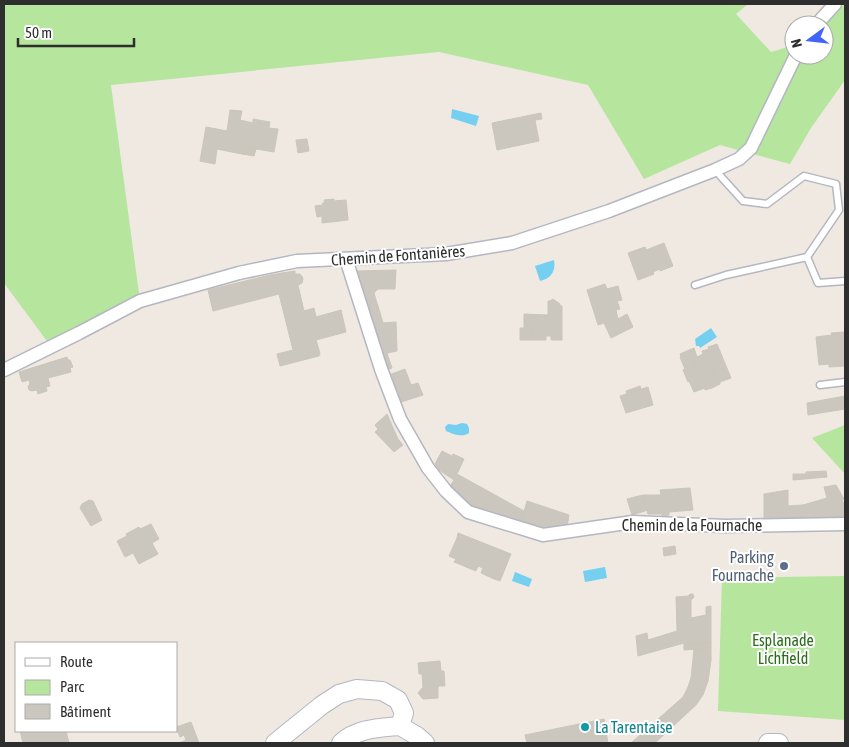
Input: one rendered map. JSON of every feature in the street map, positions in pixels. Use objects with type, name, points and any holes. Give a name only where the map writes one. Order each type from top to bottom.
[{"type":"main road","points":[[275,743],[322,705],[339,694],[357,689],[382,691],[398,700],[404,713],[400,726]]},
{"type":"main road","points":[[341,743],[353,734],[362,731],[373,728],[400,726],[425,743]]},
{"type":"main road","points":[[768,743],[779,743]]},
{"type":"street","points":[[825,15],[835,4]]},
{"type":"street","name":"Chemin de Fontanières","points":[[4,370],[140,301],[239,273],[297,261],[446,254],[512,242],[609,211],[715,170],[739,159],[751,148],[791,65]]},
{"type":"street","name":"Chemin de la Fournache","points":[[346,260],[381,369],[400,419],[428,468],[446,491],[468,512],[543,535],[633,522],[725,526],[845,524]]},
{"type":"lane","points":[[695,285],[726,275],[807,257],[839,210],[836,184],[804,176],[767,204],[743,201],[715,170]]},
{"type":"lane","points":[[807,257],[818,283],[845,280]]},
{"type":"lane","points":[[820,385],[845,382]]},
{"type":"green space","points":[[4,4],[727,4],[729,6],[728,4],[748,4],[736,14],[771,52],[784,48],[784,65],[834,65],[833,15],[845,4],[845,80],[811,128],[790,164],[720,145],[644,179],[588,85],[439,52],[111,85],[140,301],[52,348],[4,283]]},
{"type":"green space","points":[[845,425],[845,474],[812,438]]},
{"type":"green space","name":"Esplanade Lichfield","points":[[845,576],[845,720],[718,711],[722,578]]},
{"type":"water","points":[[452,109],[479,116],[476,126],[451,118]]},
{"type":"water","points":[[554,260],[552,274],[540,281],[535,266]]},
{"type":"water","points":[[711,328],[717,337],[700,348],[696,346],[695,339]]},
{"type":"water","points":[[448,424],[456,425],[467,424],[469,433],[460,435],[446,431],[445,427]]},
{"type":"water","points":[[605,567],[607,578],[585,582],[583,571]]},
{"type":"water","points":[[515,572],[532,579],[529,587],[512,581]]},
{"type":"building","points":[[230,110],[242,111],[240,120],[253,123],[253,119],[270,122],[269,128],[278,129],[274,152],[244,147],[242,154],[217,149],[215,164],[200,161],[206,127],[227,131]]},
{"type":"building","points":[[541,113],[542,119],[535,120],[539,141],[497,150],[492,123]]},
{"type":"building","points":[[307,139],[309,151],[298,153],[296,140]]},
{"type":"building","points":[[244,147],[256,149],[254,156],[242,154]]},
{"type":"building","points":[[334,199],[334,201],[346,200],[348,220],[322,223],[322,216],[317,217],[315,206],[323,205],[322,203],[325,203],[324,200]]},
{"type":"building","points":[[664,243],[673,266],[660,271],[660,269],[653,272],[654,274],[638,280],[628,253],[645,247],[646,250]]},
{"type":"building","points":[[396,270],[395,289],[378,289],[374,293],[383,323],[396,322],[397,351],[382,354],[357,271]]},
{"type":"building","points":[[295,271],[295,274],[300,274],[303,278],[302,283],[298,285],[304,311],[314,308],[316,317],[341,310],[346,332],[316,340],[319,350],[309,352],[310,355],[307,359],[280,366],[277,354],[293,350],[279,294],[213,311],[208,290]]},
{"type":"building","points":[[605,284],[607,289],[618,286],[622,300],[617,301],[620,309],[616,310],[618,319],[627,314],[633,327],[611,338],[604,323],[598,325],[587,290]]},
{"type":"building","points":[[553,299],[562,306],[562,340],[551,340],[551,336],[546,336],[546,340],[531,340],[531,328],[526,328],[526,317],[548,317],[548,301]]},
{"type":"building","points":[[524,314],[548,315],[548,317],[524,317]]},
{"type":"building","points":[[524,317],[526,317],[526,328],[531,328],[531,340],[520,340],[520,328],[524,328]]},
{"type":"building","points":[[845,332],[845,366],[829,367],[829,364],[819,365],[816,337]]},
{"type":"building","points":[[717,344],[724,361],[711,366],[714,373],[702,377],[701,375],[698,377],[694,366],[697,365],[692,352],[681,357],[680,354],[694,348],[697,357],[703,354],[702,351],[709,349],[708,347]]},
{"type":"building","points":[[319,350],[319,356],[307,359],[310,355],[309,352]]},
{"type":"building","points":[[692,352],[697,365],[694,366],[698,377],[714,373],[711,366],[724,361],[731,378],[720,382],[720,384],[712,388],[705,390],[705,388],[694,392],[683,370],[685,369],[680,357]]},
{"type":"building","points":[[387,353],[392,368],[387,370],[382,354]]},
{"type":"building","points":[[67,357],[73,367],[70,368],[71,372],[48,378],[50,386],[46,387],[47,391],[38,394],[37,390],[29,390],[29,380],[22,382],[19,372]]},
{"type":"building","points":[[405,369],[411,385],[418,383],[423,395],[398,403],[389,375]]},
{"type":"building","points":[[640,386],[641,389],[627,394],[626,391]]},
{"type":"building","points":[[648,387],[653,405],[626,413],[620,396]]},
{"type":"building","points":[[845,396],[845,409],[808,415],[807,403]]},
{"type":"building","points":[[387,414],[398,439],[403,445],[394,452],[375,432],[378,429],[375,425]]},
{"type":"building","points":[[442,451],[464,459],[457,474],[524,511],[521,522],[472,507],[450,486],[454,480],[439,470],[435,464]]},
{"type":"building","points":[[826,471],[827,477],[793,480],[793,474]]},
{"type":"building","points":[[836,485],[844,499],[842,500],[845,506],[845,517],[764,522],[764,494],[788,490],[788,506],[803,505],[827,498],[824,487]]},
{"type":"building","points":[[690,488],[693,510],[669,512],[669,515],[662,516],[662,514],[648,514],[643,495],[661,495],[660,490]]},
{"type":"building","points":[[643,495],[648,510],[632,515],[627,499]]},
{"type":"building","points":[[89,500],[93,501],[102,520],[91,526],[80,508],[82,504]]},
{"type":"building","points":[[527,501],[569,515],[567,527],[527,527],[521,522]]},
{"type":"building","points":[[151,524],[159,539],[152,543],[158,554],[139,564],[133,553],[125,557],[117,541],[139,527],[140,529]]},
{"type":"building","points":[[458,533],[511,554],[500,581],[494,579],[500,564],[487,559],[485,562],[481,560],[485,549],[457,538]]},
{"type":"building","points":[[457,538],[485,549],[481,560],[485,562],[487,559],[500,564],[494,579],[481,573],[483,568],[478,566],[476,571],[454,562],[456,559],[449,556]]},
{"type":"building","points":[[675,546],[676,554],[664,556],[663,548]]},
{"type":"building","points":[[693,594],[694,597],[691,600],[691,618],[706,615],[706,607],[711,606],[711,643],[684,645],[684,643],[638,656],[636,636],[647,633],[648,640],[677,631],[676,597],[688,596]]},
{"type":"building","points":[[711,643],[711,648],[684,650],[684,645]]},
{"type":"building","points":[[711,648],[708,681],[703,695],[696,705],[655,743],[631,743],[683,697],[691,678],[694,649]]},
{"type":"building","points":[[440,661],[441,671],[444,671],[445,686],[438,686],[438,698],[423,699],[418,693],[423,687],[422,674],[419,674],[418,663]]},
{"type":"building","name":"La Tarentaise","points":[[604,719],[608,743],[527,743],[525,735]]},
{"type":"building","points":[[191,722],[199,743],[179,743],[186,740],[184,735],[180,737],[178,726]]},
{"type":"building","points":[[20,732],[66,732],[69,743],[23,743]]},
{"type":"place","name":"Parking Fournache","points":[[784,566]]},
{"type":"place","name":"La Tarentaise","points":[[585,727]]}]
